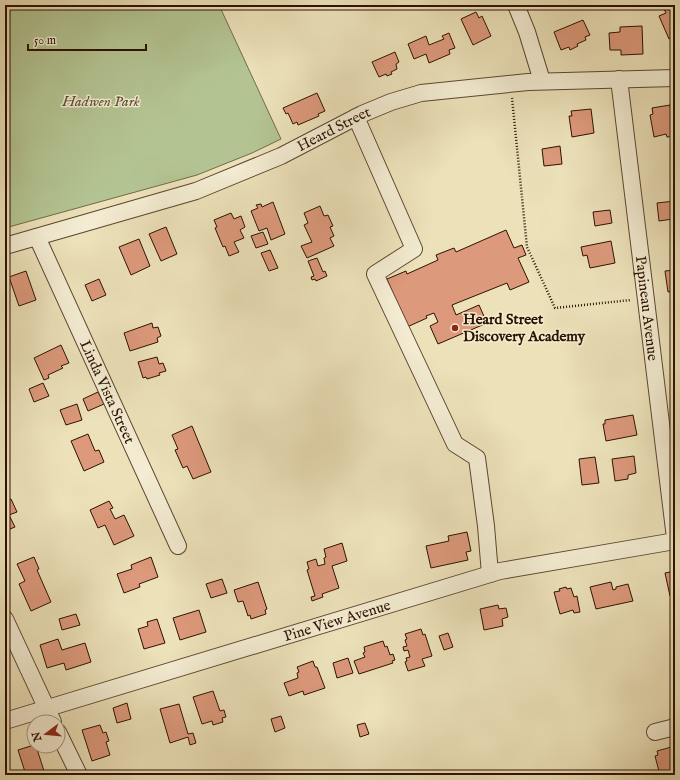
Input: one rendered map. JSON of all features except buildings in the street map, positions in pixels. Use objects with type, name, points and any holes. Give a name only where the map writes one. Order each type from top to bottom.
[{"type":"street","points":[[516,5],[527,32],[542,82]]},
{"type":"street","name":"Heard Street","points":[[5,246],[196,191],[281,156],[356,117],[391,102],[421,93],[449,89],[542,82],[675,78]]},
{"type":"street","name":"Papineau Avenue","points":[[619,79],[675,538]]},
{"type":"street","points":[[356,117],[414,248],[375,274],[454,444],[477,458],[486,526],[490,574]]},
{"type":"street","name":"Linda Vista Street","points":[[37,237],[178,546]]},
{"type":"street","name":"Pine View Avenue","points":[[52,714],[223,656],[500,571],[675,542]]},
{"type":"street","points":[[5,619],[49,714]]},
{"type":"street","name":"Pine View Avenue","points":[[5,721],[26,718]]},
{"type":"street","points":[[655,732],[675,727]]},
{"type":"street","points":[[66,748],[79,775]]},
{"type":"path","points":[[510,84],[527,247],[555,308],[646,298]]},
{"type":"green space","name":"Hadwen Park","points":[[5,5],[219,5],[281,139],[252,153],[197,175],[5,228]]},
{"type":"place","name":"Heard Street Discovery Academy","points":[[455,328]]}]
